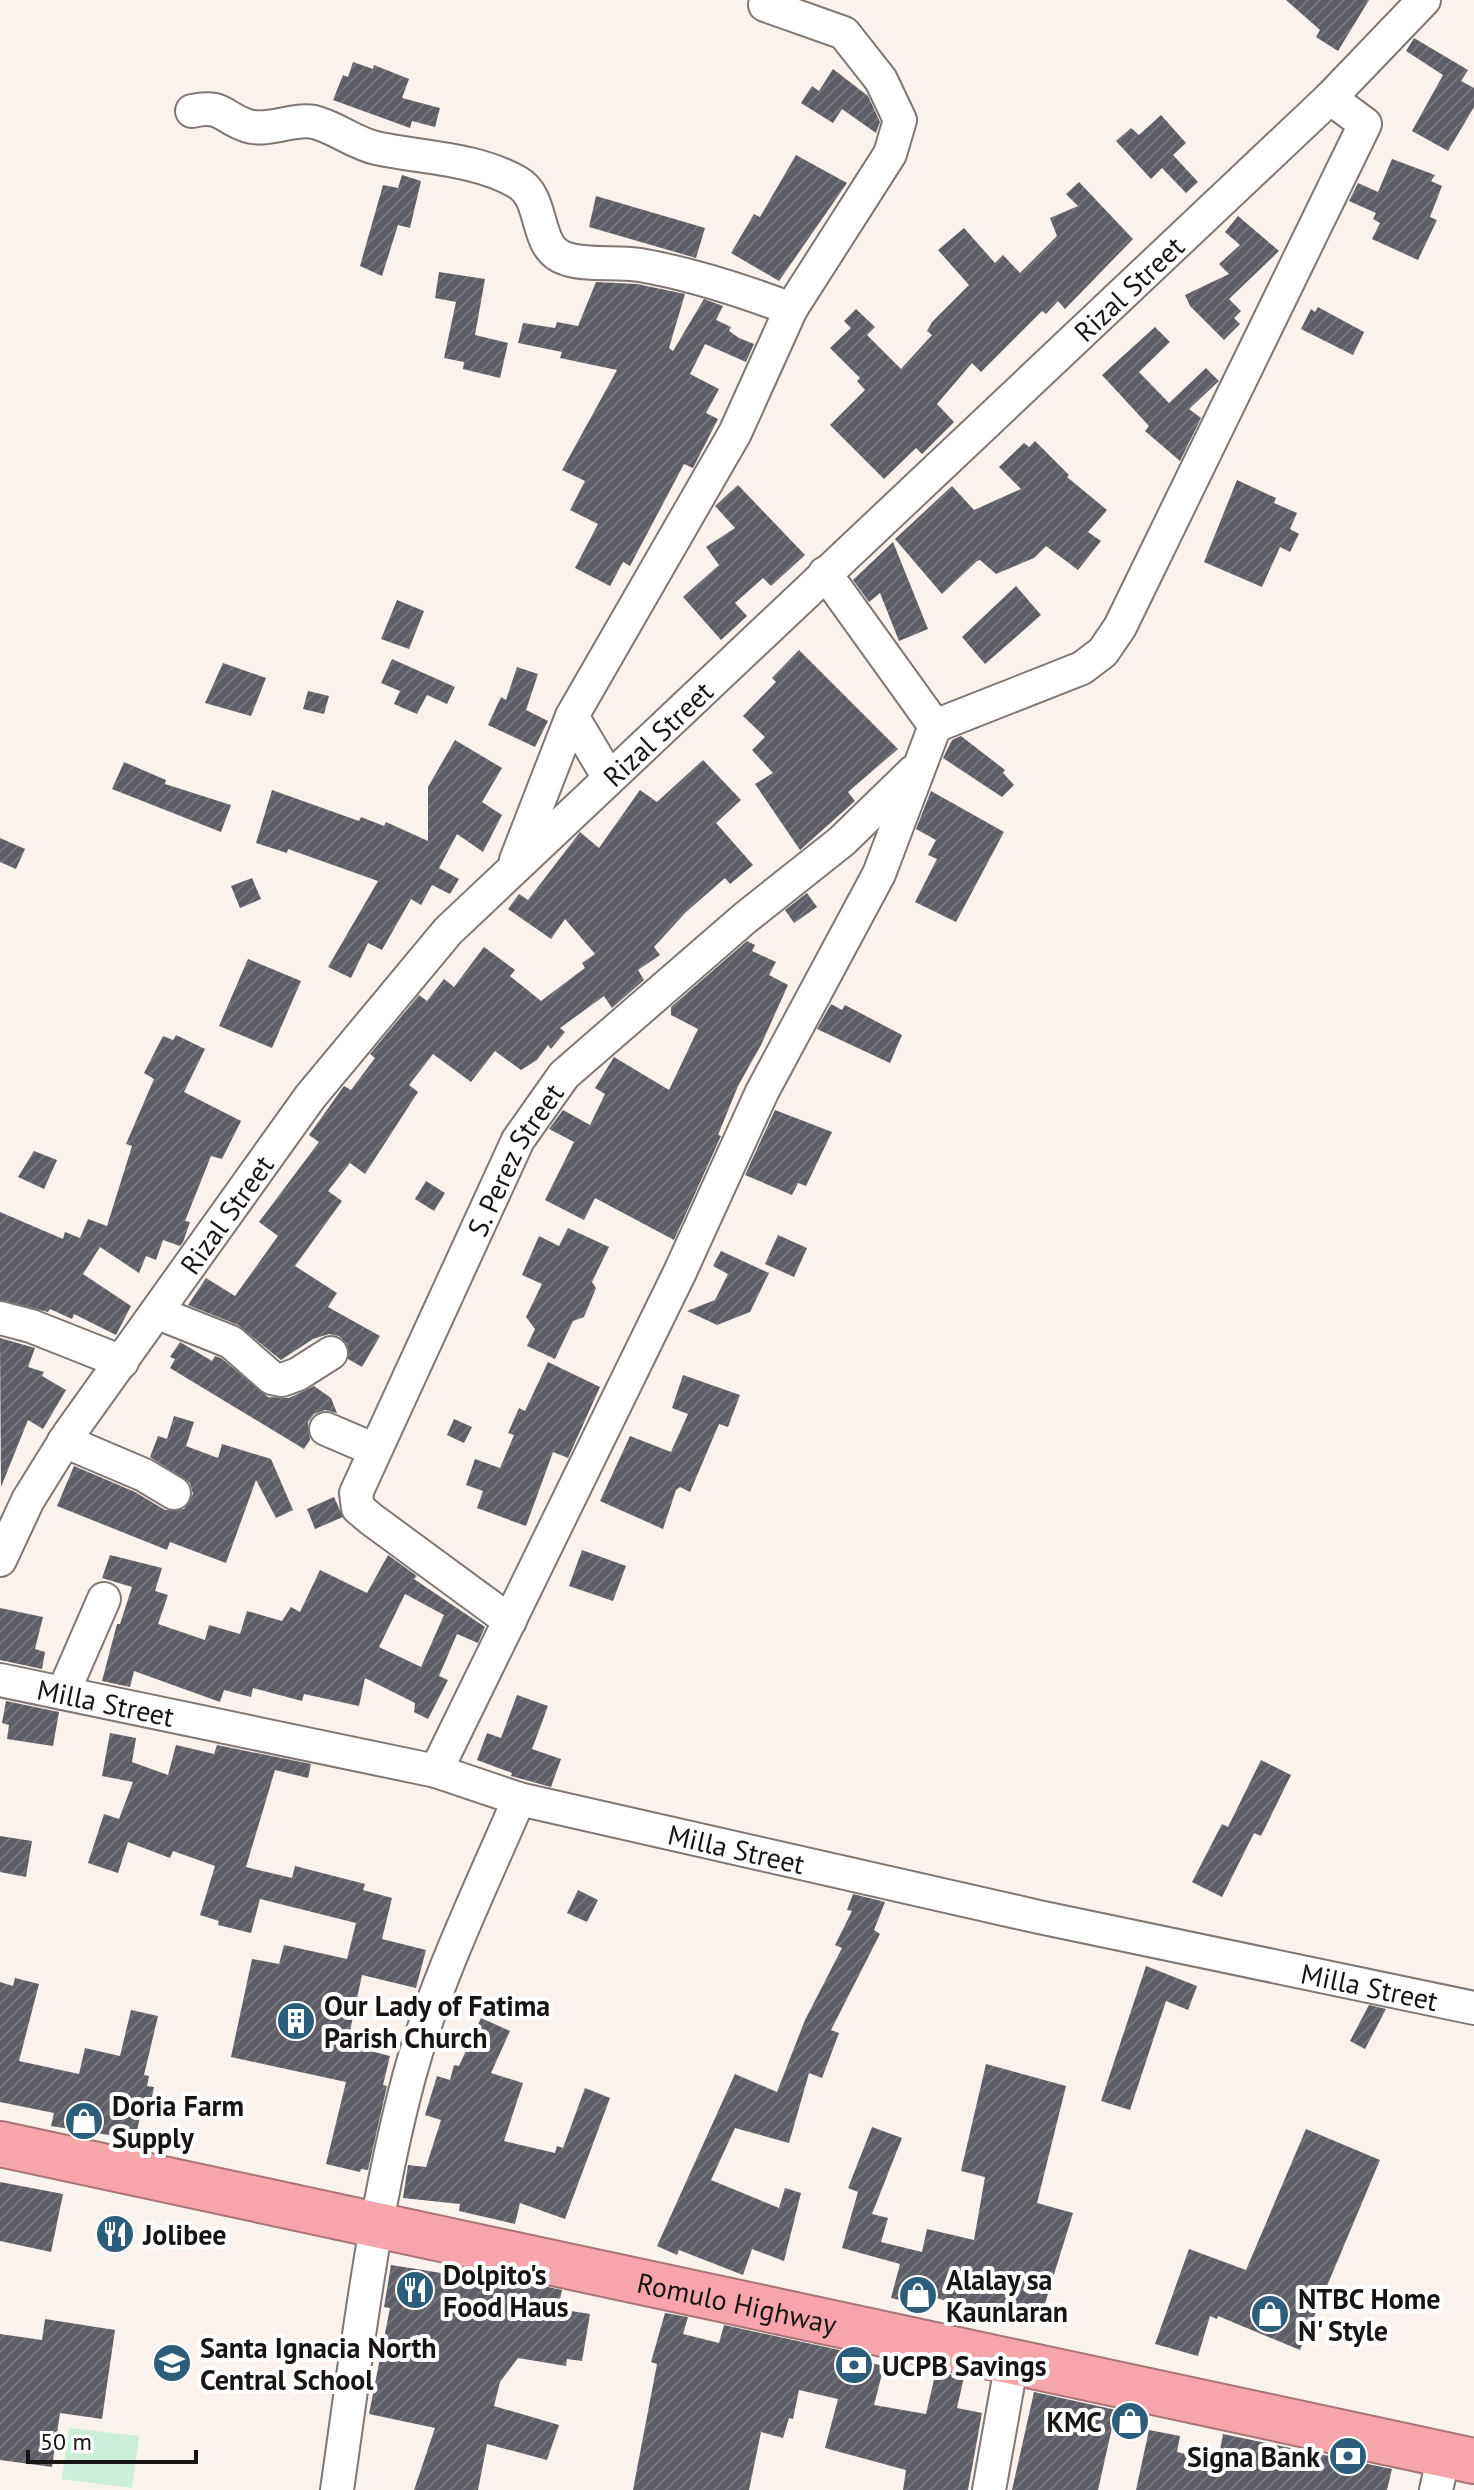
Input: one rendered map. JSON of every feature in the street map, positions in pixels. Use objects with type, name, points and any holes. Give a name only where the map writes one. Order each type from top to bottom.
[{"type":"highway","name":"Romulo Highway","points":[[0,2144],[1012,2361],[1451,2468]]},
{"type":"street","name":"Rizal Street","points":[[0,1560],[28,1500],[64,1441],[310,1097],[448,931],[1330,98],[1424,0]]},
{"type":"street","points":[[512,870],[572,716],[735,433],[791,309],[890,154],[900,120],[881,80],[844,33],[765,5]]},
{"type":"street","points":[[436,1771],[673,1287],[762,1092],[879,874],[935,726],[1082,668],[1103,652],[1120,627],[1365,124],[1330,98]]},
{"type":"street","points":[[192,111],[210,107],[225,111],[248,126],[313,122],[372,147],[469,164],[516,181],[526,189],[535,200],[545,240],[566,259],[638,265],[707,280],[791,309]]},
{"type":"street","points":[[825,573],[935,726]]},
{"type":"street","points":[[572,716],[609,778]]},
{"type":"street","name":"S. Perez Street","points":[[510,1621],[358,1508],[356,1493],[518,1140],[564,1075],[745,918],[842,841],[921,764]]},
{"type":"street","points":[[158,1313],[231,1342],[272,1378],[282,1380],[298,1374],[331,1353]]},
{"type":"street","points":[[0,1318],[31,1326],[122,1362]]},
{"type":"street","points":[[326,1429],[375,1450]]},
{"type":"street","points":[[64,1441],[144,1475],[174,1493]]},
{"type":"street","points":[[63,1693],[104,1599]]},
{"type":"street","name":"Milla Street","points":[[0,1680],[436,1771],[519,1799],[1039,1917],[1474,2008]]},
{"type":"street","points":[[337,2490],[375,2226],[410,2075],[435,2001],[519,1799]]},
{"type":"street","points":[[989,2490],[1012,2361]]},
{"type":"green space","points":[[69,2428],[139,2436],[132,2488],[62,2479]]},
{"type":"building","points":[[1286,0],[1369,0],[1338,51],[1316,37],[1320,30]]},
{"type":"building","points":[[1414,38],[1468,70],[1461,81],[1474,88],[1474,107],[1448,151],[1412,131],[1443,75],[1406,51]]},
{"type":"building","points":[[353,62],[373,69],[374,65],[409,79],[402,98],[440,108],[435,127],[412,121],[410,128],[333,100],[343,75],[348,77]]},
{"type":"building","points":[[833,69],[868,96],[880,122],[876,133],[842,109],[833,123],[801,103],[812,86],[819,91]]},
{"type":"building","points":[[1161,115],[1186,143],[1173,155],[1198,182],[1186,193],[1162,168],[1151,179],[1116,141],[1131,128],[1139,135]]},
{"type":"building","points":[[796,155],[847,183],[779,281],[731,253],[754,214],[760,217]]},
{"type":"building","points":[[1392,159],[1435,175],[1431,181],[1442,186],[1430,217],[1437,220],[1418,260],[1372,239],[1380,223],[1373,219],[1376,213],[1349,201],[1358,183],[1378,192]]},
{"type":"building","points":[[402,175],[421,181],[410,228],[398,225],[382,276],[360,266],[383,185],[398,188]]},
{"type":"building","points":[[1079,182],[1133,239],[1065,309],[1058,301],[1046,314],[1042,311],[981,372],[972,363],[937,404],[954,422],[922,454],[916,448],[884,479],[830,425],[865,390],[857,381],[860,378],[830,348],[851,328],[844,321],[856,309],[875,327],[867,335],[901,369],[932,335],[927,331],[932,322],[969,285],[938,250],[964,228],[995,263],[1003,255],[1020,273],[1057,236],[1050,218],[1078,206],[1066,194]]},
{"type":"building","points":[[596,196],[705,228],[696,258],[589,227]]},
{"type":"building","points":[[1238,216],[1279,251],[1229,299],[1241,311],[1234,318],[1240,324],[1224,340],[1190,306],[1185,295],[1229,274],[1219,264],[1240,245],[1225,232]]},
{"type":"building","points":[[439,272],[485,279],[475,335],[508,343],[500,378],[463,369],[464,362],[444,358],[456,302],[435,298]]},
{"type":"building","points":[[596,282],[637,284],[685,294],[669,348],[673,351],[704,299],[723,306],[716,320],[731,327],[729,331],[739,338],[754,344],[746,362],[705,344],[690,374],[719,389],[706,413],[718,419],[693,468],[684,464],[630,566],[623,562],[610,586],[575,568],[598,524],[570,510],[585,481],[562,470],[617,370],[560,358],[562,352],[518,343],[523,323],[555,328],[557,322],[578,326]]},
{"type":"building","points":[[1318,307],[1364,332],[1353,355],[1301,329],[1311,309],[1315,312]]},
{"type":"building","points":[[1155,327],[1170,342],[1139,372],[1169,403],[1206,368],[1219,381],[1189,409],[1201,418],[1180,461],[1145,431],[1149,426],[1102,375]]},
{"type":"building","points":[[1035,441],[1069,475],[1067,477],[1107,510],[1088,532],[1101,541],[1078,570],[1046,546],[1034,558],[996,574],[980,560],[977,561],[942,594],[895,539],[952,486],[974,510],[1021,489],[999,467],[1024,443],[1029,447]]},
{"type":"building","points":[[1237,480],[1276,498],[1274,503],[1297,513],[1290,529],[1299,534],[1290,552],[1280,547],[1262,587],[1204,562]]},
{"type":"building","points":[[738,485],[805,555],[771,586],[763,578],[735,603],[747,616],[721,640],[683,597],[719,565],[706,547],[735,528],[715,506]]},
{"type":"building","points":[[893,542],[928,629],[899,641],[880,593],[869,602],[853,580]]},
{"type":"building","points":[[1016,586],[1041,615],[985,664],[962,637]]},
{"type":"building","points":[[397,600],[424,611],[409,649],[381,639]]},
{"type":"building","points":[[799,650],[898,749],[848,792],[855,801],[800,850],[755,784],[773,773],[752,750],[765,737],[743,716],[776,682],[772,678]]},
{"type":"building","points":[[392,659],[455,687],[447,704],[427,695],[417,714],[394,704],[400,691],[381,683]]},
{"type":"building","points":[[223,663],[266,678],[251,716],[205,703]]},
{"type":"building","points":[[517,667],[538,674],[526,710],[548,721],[535,747],[488,725],[501,697],[506,700]]},
{"type":"building","points":[[308,691],[329,696],[324,714],[303,709]]},
{"type":"building","points":[[961,736],[1005,770],[1003,773],[1014,785],[1002,797],[943,758],[952,740]]},
{"type":"building","points":[[455,740],[502,768],[482,802],[502,815],[483,852],[457,834],[439,868],[459,879],[450,894],[432,885],[421,905],[411,899],[382,950],[368,943],[351,978],[328,967],[378,881],[288,849],[287,853],[256,843],[272,790],[359,821],[361,817],[384,826],[386,822],[428,841],[428,787]]},
{"type":"building","points":[[703,760],[741,800],[716,823],[753,865],[730,884],[725,878],[686,912],[654,947],[660,955],[638,970],[644,980],[612,1008],[604,996],[560,1028],[565,1032],[551,1049],[548,1045],[537,1060],[521,1070],[495,1051],[471,1082],[433,1054],[409,1085],[418,1092],[365,1174],[350,1163],[328,1191],[342,1201],[295,1266],[337,1293],[328,1307],[380,1336],[362,1367],[348,1359],[347,1344],[339,1336],[329,1334],[313,1339],[281,1360],[238,1325],[188,1305],[206,1278],[235,1296],[278,1236],[259,1222],[319,1142],[309,1135],[344,1086],[351,1090],[375,1058],[370,1054],[419,995],[427,1001],[444,979],[454,987],[484,947],[515,970],[510,976],[541,1001],[585,968],[582,963],[595,954],[565,919],[551,939],[508,909],[519,894],[528,900],[580,832],[599,848],[640,790],[657,802]]},
{"type":"building","points":[[124,762],[166,780],[165,784],[231,805],[221,832],[112,789]]},
{"type":"building","points":[[931,791],[1004,832],[956,922],[915,902],[937,859],[928,855],[936,840],[916,829]]},
{"type":"building","points":[[0,838],[25,849],[16,869],[0,862]]},
{"type":"building","points":[[252,878],[261,899],[240,908],[231,886]]},
{"type":"building","points":[[807,893],[817,907],[794,923],[785,910]]},
{"type":"building","points":[[747,941],[755,945],[752,951],[776,962],[769,975],[788,985],[761,1045],[738,1086],[718,1135],[721,1136],[674,1240],[595,1198],[584,1220],[545,1200],[574,1142],[549,1129],[563,1110],[590,1125],[605,1094],[595,1088],[614,1057],[669,1090],[698,1029],[671,1015],[671,1007]]},
{"type":"building","points":[[248,959],[301,981],[272,1048],[219,1026]]},
{"type":"building","points":[[831,1004],[842,1010],[845,1005],[902,1035],[890,1063],[817,1029]]},
{"type":"building","points":[[176,1035],[205,1049],[184,1092],[241,1121],[222,1159],[211,1156],[185,1221],[190,1222],[183,1242],[180,1246],[163,1240],[156,1260],[146,1256],[139,1273],[100,1247],[83,1274],[131,1306],[116,1335],[74,1314],[72,1319],[50,1309],[48,1312],[0,1300],[0,1212],[63,1239],[65,1232],[80,1238],[88,1219],[107,1226],[132,1146],[126,1144],[154,1079],[144,1073],[163,1036],[173,1040]]},
{"type":"building","points":[[775,1110],[832,1132],[806,1186],[798,1183],[792,1195],[745,1175]]},
{"type":"building","points":[[34,1151],[57,1160],[44,1189],[18,1177]]},
{"type":"building","points":[[426,1181],[445,1193],[434,1211],[415,1199]]},
{"type":"building","points":[[568,1228],[609,1247],[592,1282],[596,1288],[584,1317],[573,1321],[555,1359],[527,1346],[535,1329],[526,1317],[542,1284],[522,1275],[539,1236],[559,1246]]},
{"type":"building","points":[[778,1235],[807,1248],[794,1277],[765,1264]]},
{"type":"building","points":[[721,1251],[769,1273],[750,1312],[717,1325],[687,1311],[715,1300],[728,1274],[713,1266]]},
{"type":"building","points":[[0,1338],[35,1348],[28,1367],[44,1372],[42,1376],[66,1390],[43,1429],[28,1420],[1,1487]]},
{"type":"building","points":[[180,1342],[212,1361],[215,1356],[221,1358],[268,1397],[289,1398],[314,1386],[331,1398],[337,1413],[325,1410],[314,1414],[308,1422],[310,1440],[304,1449],[170,1368],[175,1359],[170,1357]]},
{"type":"building","points":[[548,1362],[600,1387],[568,1458],[553,1452],[526,1526],[477,1508],[483,1491],[466,1485],[475,1459],[500,1468],[514,1435],[508,1433],[519,1408],[525,1411]]},
{"type":"building","points":[[683,1375],[740,1395],[728,1427],[719,1424],[690,1492],[680,1487],[676,1490],[663,1529],[600,1501],[630,1436],[671,1452],[688,1414],[672,1408]]},
{"type":"building","points":[[174,1416],[194,1422],[186,1446],[218,1458],[222,1444],[271,1459],[293,1510],[276,1518],[256,1480],[226,1563],[170,1542],[167,1550],[57,1506],[74,1466],[135,1492],[165,1510],[184,1509],[193,1494],[190,1483],[150,1457],[158,1436],[167,1439]]},
{"type":"building","points":[[454,1419],[472,1427],[464,1443],[447,1435]]},
{"type":"building","points":[[334,1497],[343,1517],[315,1529],[307,1509]]},
{"type":"building","points":[[582,1550],[626,1566],[613,1601],[569,1586]]},
{"type":"building","points":[[110,1555],[162,1568],[155,1591],[168,1595],[158,1624],[205,1640],[209,1625],[240,1634],[247,1611],[282,1621],[291,1607],[300,1612],[320,1570],[367,1593],[388,1555],[417,1576],[414,1579],[485,1627],[478,1643],[457,1634],[439,1676],[448,1680],[428,1719],[414,1712],[415,1703],[365,1678],[359,1706],[304,1694],[302,1701],[253,1688],[251,1697],[224,1690],[220,1702],[134,1671],[130,1687],[102,1681],[117,1624],[120,1624],[132,1587],[102,1578]],"holes":[[[405,1594],[444,1615],[421,1667],[379,1647]]]},
{"type":"building","points":[[0,1608],[43,1617],[35,1649],[45,1652],[42,1669],[0,1660]]},
{"type":"building","points":[[517,1695],[548,1706],[532,1749],[561,1759],[551,1787],[511,1776],[512,1773],[477,1760],[487,1733],[501,1738]]},
{"type":"building","points":[[6,1701],[59,1712],[53,1746],[7,1739],[9,1725],[2,1723]]},
{"type":"building","points":[[110,1733],[136,1738],[132,1762],[168,1775],[176,1745],[214,1754],[217,1745],[311,1764],[308,1778],[275,1770],[246,1867],[292,1878],[295,1866],[365,1884],[363,1890],[392,1898],[382,1939],[426,1950],[416,1988],[362,1975],[347,2045],[390,2056],[383,2085],[387,2086],[368,2170],[361,2169],[360,2172],[326,2164],[346,2082],[231,2057],[252,1959],[279,1964],[284,1945],[347,1959],[356,1923],[260,1899],[251,1933],[218,1925],[219,1921],[200,1915],[215,1866],[173,1851],[170,1858],[128,1842],[118,1873],[88,1863],[104,1814],[119,1819],[133,1782],[102,1776]]},
{"type":"building","points":[[1261,1760],[1291,1775],[1261,1836],[1254,1833],[1222,1897],[1192,1882],[1222,1824],[1228,1827]]},
{"type":"building","points":[[0,1836],[32,1841],[26,1877],[0,1872]]},
{"type":"building","points":[[578,1890],[598,1900],[587,1922],[567,1913]]},
{"type":"building","points":[[853,1894],[885,1902],[874,1930],[880,1934],[831,2030],[839,2033],[822,2078],[809,2073],[789,2143],[735,2128],[711,2180],[779,2208],[785,2188],[801,2193],[784,2261],[752,2249],[743,2275],[679,2250],[677,2255],[657,2246],[735,2074],[777,2092],[805,2020],[842,1948],[835,1945],[852,1911],[847,1910]]},
{"type":"building","points":[[1146,1966],[1197,1986],[1188,2010],[1166,2001],[1130,2110],[1101,2101]]},
{"type":"building","points":[[15,1978],[39,1984],[19,2061],[79,2074],[85,2048],[120,2056],[131,2010],[158,2016],[144,2075],[149,2076],[147,2086],[154,2087],[150,2106],[143,2104],[135,2139],[51,2126],[54,2113],[0,2102],[0,1982],[13,1986]]},
{"type":"building","points":[[1369,2005],[1386,2009],[1365,2049],[1350,2041]]},
{"type":"building","points":[[481,2018],[510,2031],[491,2073],[523,2083],[504,2141],[555,2153],[557,2146],[563,2148],[585,2088],[610,2098],[565,2219],[520,2203],[515,2224],[459,2211],[460,2204],[403,2198],[408,2165],[426,2167],[441,2120],[425,2115],[437,2076],[450,2080],[454,2065],[459,2066]]},
{"type":"building","points":[[986,2064],[1066,2086],[1037,2203],[1073,2213],[1039,2323],[927,2296],[925,2306],[891,2298],[900,2264],[842,2248],[858,2192],[848,2188],[872,2127],[902,2138],[872,2214],[888,2218],[881,2242],[922,2252],[927,2229],[974,2240],[985,2177],[961,2171]]},
{"type":"building","points":[[1306,2129],[1380,2160],[1300,2350],[1218,2316],[1217,2319],[1210,2316],[1198,2356],[1155,2344],[1189,2249],[1246,2270]]},
{"type":"building","points":[[0,2182],[63,2194],[51,2252],[0,2241]]},
{"type":"building","points":[[391,2265],[466,2277],[468,2270],[562,2290],[558,2309],[590,2314],[582,2361],[567,2359],[566,2366],[518,2358],[500,2382],[494,2406],[559,2425],[547,2460],[487,2444],[478,2490],[414,2490],[435,2428],[369,2414],[390,2308],[384,2307]]},
{"type":"building","points":[[665,2313],[688,2317],[683,2334],[719,2343],[724,2325],[844,2351],[843,2356],[884,2366],[874,2405],[926,2414],[936,2371],[964,2377],[957,2408],[982,2413],[968,2490],[903,2490],[906,2470],[825,2448],[838,2399],[799,2390],[793,2419],[789,2418],[783,2438],[761,2432],[749,2490],[633,2490],[657,2364],[651,2362]]},
{"type":"building","points":[[45,2319],[115,2330],[102,2419],[60,2413],[52,2467],[0,2460],[0,2334],[42,2340]]},
{"type":"building","points":[[1034,2392],[1116,2410],[1098,2490],[1012,2490]]},
{"type":"building","points":[[1149,2430],[1180,2436],[1177,2452],[1218,2461],[1223,2434],[1392,2469],[1387,2490],[1136,2490]]},
{"type":"place","name":"Our Lady of Fatima Parish Church","points":[[296,2021]]},
{"type":"place","name":"Doria Farm Supply","points":[[84,2121]]},
{"type":"place","name":"Jolibee","points":[[115,2234]]},
{"type":"place","name":"Dolpito's Food Haus","points":[[415,2290]]},
{"type":"place","name":"Alalay sa Kaunlaran","points":[[918,2295]]},
{"type":"place","name":"NTBC Home N' Style","points":[[1270,2314]]},
{"type":"place","name":"Santa Ignacia North Central School","points":[[172,2363]]},
{"type":"place","name":"UCPB Savings","points":[[854,2365]]},
{"type":"place","name":"KMC","points":[[1130,2421]]},
{"type":"place","name":"Signa Bank","points":[[1348,2456]]}]
